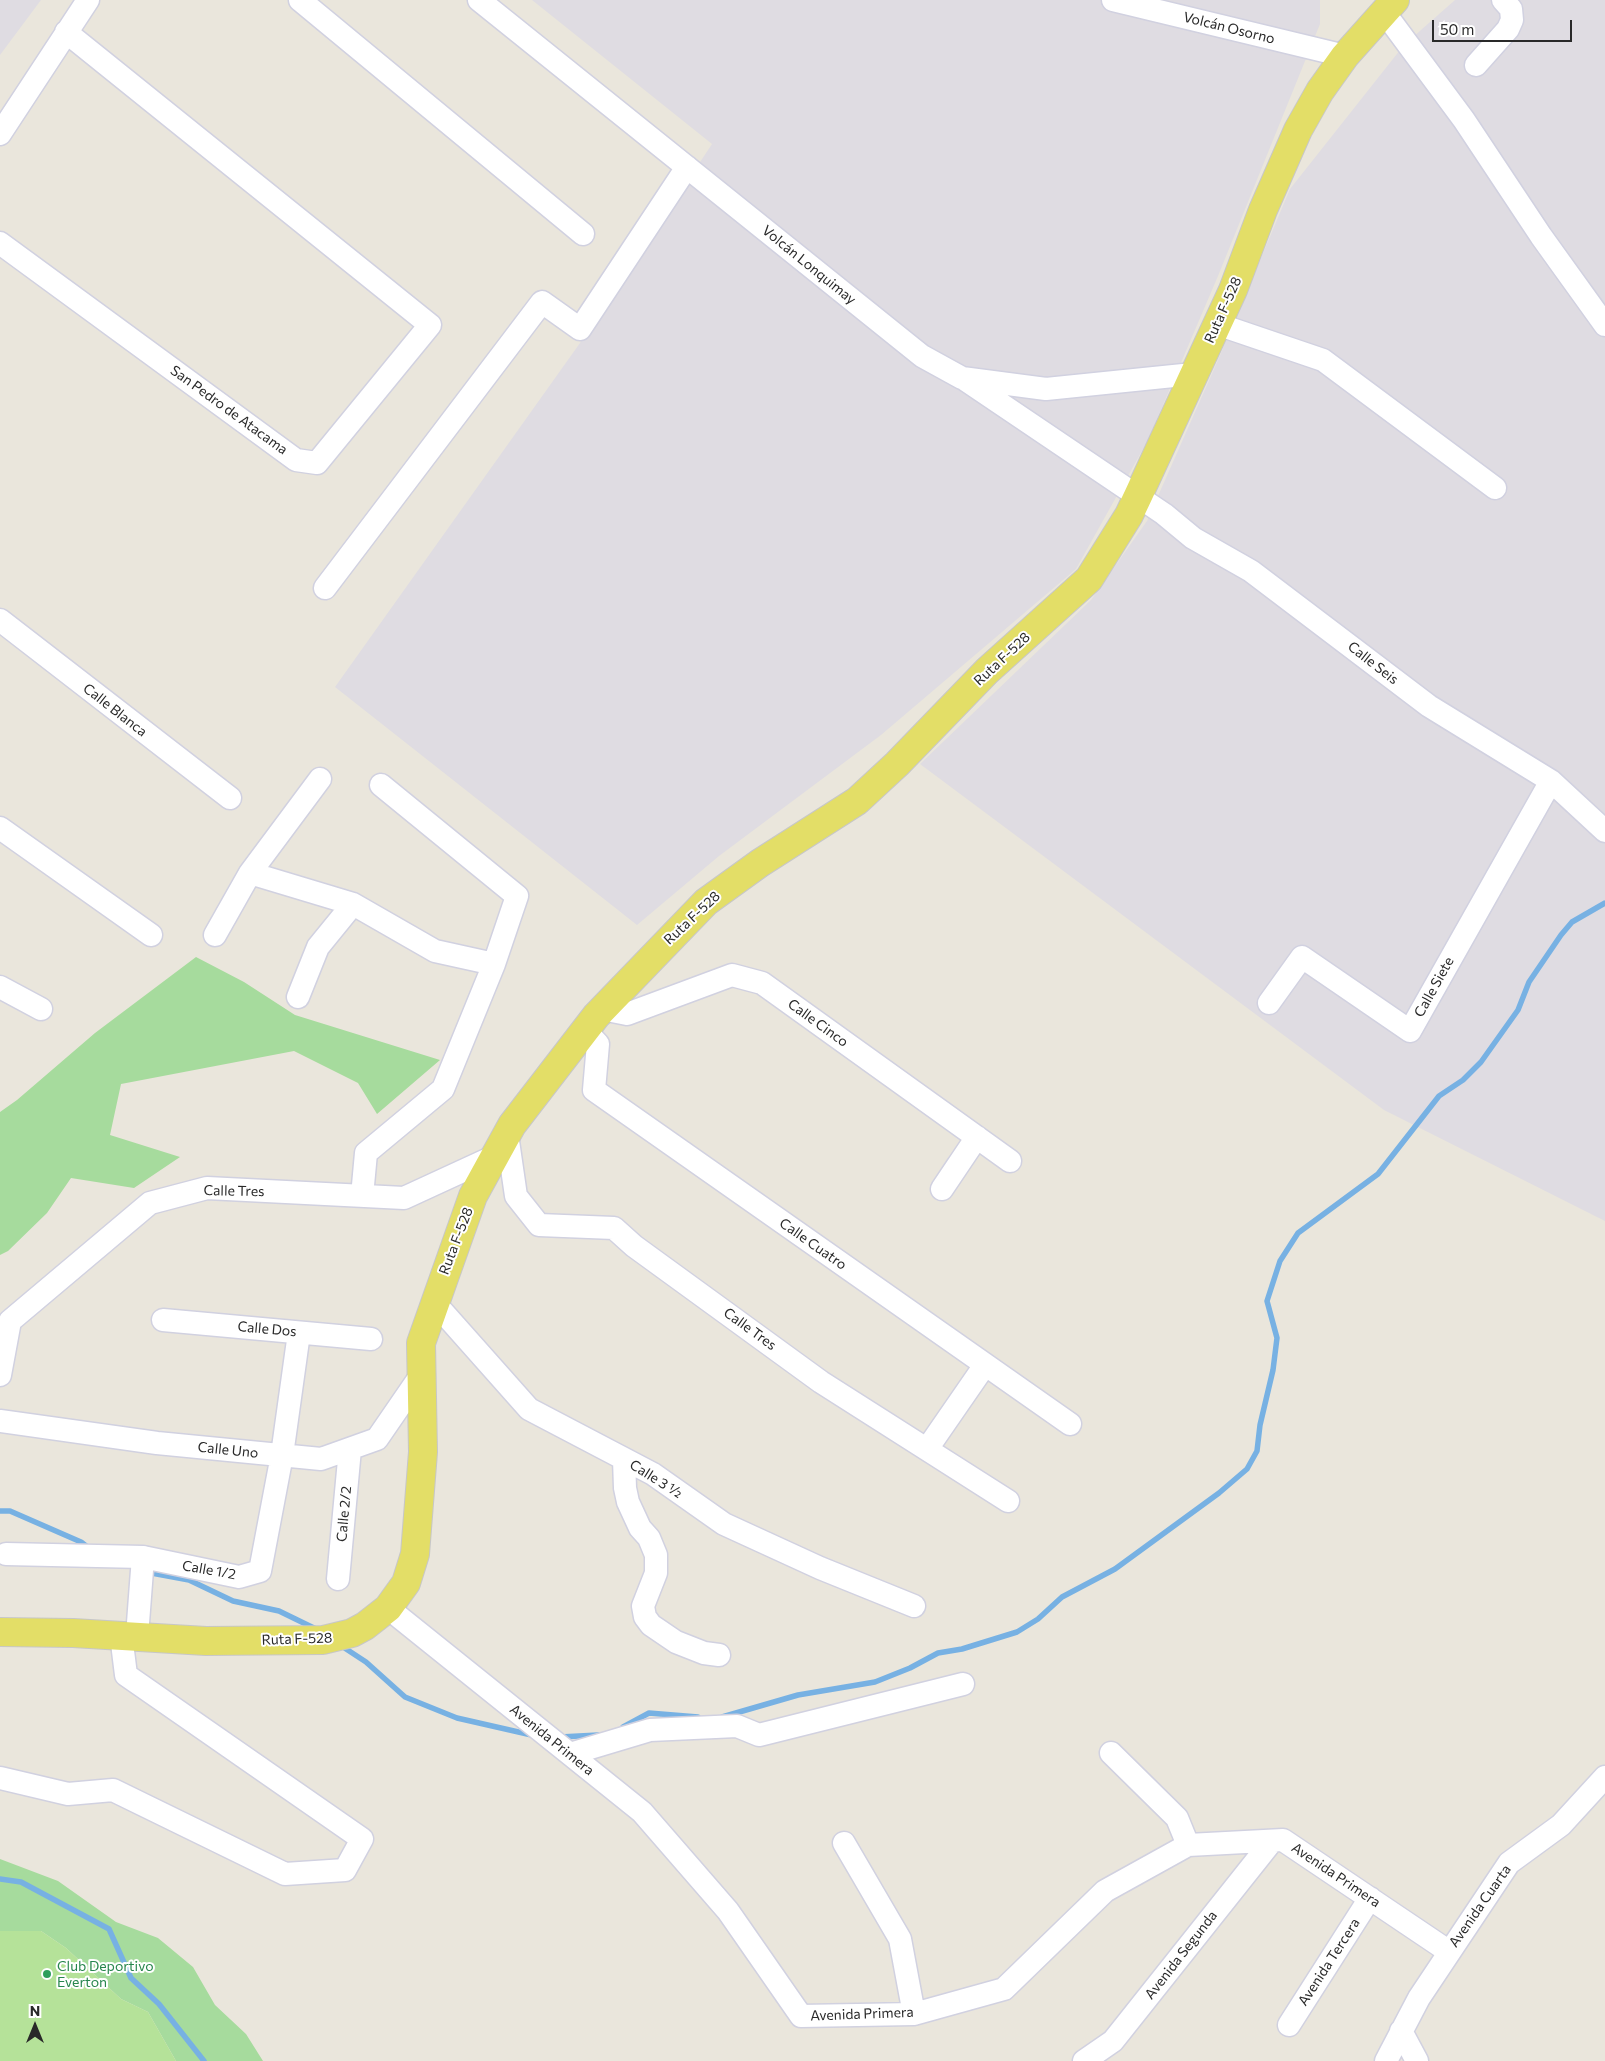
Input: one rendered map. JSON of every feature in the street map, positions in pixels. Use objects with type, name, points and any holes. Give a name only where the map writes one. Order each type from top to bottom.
[{"type":"main road","name":"Ruta F-528","points":[[0,1632],[129,1636],[206,1641],[324,1640],[352,1633],[365,1626],[388,1608],[406,1583],[415,1554],[423,1452],[421,1343],[473,1196],[591,1037],[602,1009],[706,902],[760,863],[857,800],[897,764],[987,671],[1089,579],[1129,515],[1138,496],[1233,290],[1263,210],[1298,130],[1320,91],[1344,56],[1389,6]]},
{"type":"street","points":[[0,134],[88,0]]},
{"type":"street","points":[[300,0],[583,234]]},
{"type":"street","name":"Volcán Lonquimay","points":[[479,0],[922,356],[962,378],[1046,389],[1193,374]]},
{"type":"street","name":"Volcán Osorno","points":[[1112,0],[1344,56]]},
{"type":"street","points":[[1476,64],[1508,29],[1512,20],[1511,10],[1502,0]]},
{"type":"street","points":[[1389,6],[1541,236],[1605,325]]},
{"type":"street","name":"San Pedro de Atacama","points":[[0,243],[296,460],[317,463],[430,325],[66,32]]},
{"type":"street","points":[[324,588],[542,302],[580,329],[687,167]]},
{"type":"street","points":[[1217,324],[1323,360],[1495,488]]},
{"type":"street","name":"Calle Seis","points":[[962,378],[1164,514],[1192,538],[1251,571],[1429,706],[1551,781],[1605,831]]},
{"type":"street","name":"Calle Blanca","points":[[0,620],[230,798]]},
{"type":"street","points":[[215,935],[250,873],[320,779]]},
{"type":"street","name":"Calle Siete","points":[[1269,1003],[1302,957],[1410,1031],[1551,781]]},
{"type":"street","points":[[362,1196],[366,1154],[443,1089],[494,964],[517,896],[381,785]]},
{"type":"street","points":[[0,828],[151,934]]},
{"type":"street","points":[[250,873],[353,904],[435,951],[494,964]]},
{"type":"street","points":[[298,997],[318,947],[353,904]]},
{"type":"street","name":"Calle Cinco","points":[[602,1009],[628,1014],[732,975],[762,983],[1010,1161]]},
{"type":"street","points":[[0,988],[41,1009]]},
{"type":"street","name":"Calle Cuatro","points":[[591,1037],[594,1090],[1070,1424]]},
{"type":"street","points":[[958,1165],[942,1189],[977,1137]]},
{"type":"street","name":"Calle Tres","points":[[0,1375],[10,1321],[150,1203],[207,1188],[404,1198],[504,1153],[516,1196],[539,1225],[614,1228],[634,1246],[821,1382],[1008,1501]]},
{"type":"street","name":"Calle 3 ½","points":[[434,1302],[530,1409],[653,1474],[724,1524],[820,1568],[914,1606]]},
{"type":"street","name":"Calle Dos","points":[[163,1320],[372,1339]]},
{"type":"street","name":"Calle 1/2","points":[[6,1554],[143,1557],[239,1577],[260,1571],[282,1455],[299,1333]]},
{"type":"street","points":[[926,1448],[986,1365]]},
{"type":"street","name":"Calle Uno","points":[[0,1421],[157,1443],[321,1458],[377,1439],[421,1375]]},
{"type":"street","name":"Calle 2/2","points":[[338,1579],[350,1448]]},
{"type":"street","points":[[624,1459],[625,1488],[628,1502],[637,1521],[653,1546],[657,1564],[656,1573],[643,1606],[644,1617],[657,1630],[676,1642],[719,1655]]},
{"type":"street","points":[[0,1778],[68,1794],[113,1790],[285,1874],[345,1870],[362,1839],[126,1675],[129,1636],[143,1557]]},
{"type":"street","name":"Avenida Primera","points":[[388,1608],[642,1812],[728,1911],[801,2016],[914,2014],[1004,1989],[1105,1891],[1188,1845],[1284,1840],[1448,1951]]},
{"type":"street","points":[[570,1754],[650,1730],[737,1726],[758,1735],[964,1684]]},
{"type":"street","points":[[1111,1753],[1177,1818],[1188,1845]]},
{"type":"street","name":"Avenida Cuarta","points":[[1386,2061],[1401,2031],[1448,1951],[1509,1863],[1561,1825],[1605,1777]]},
{"type":"street","name":"Avenida Segunda","points":[[1084,2061],[1113,2041],[1272,1841]]},
{"type":"street","points":[[844,1844],[900,1939],[914,2014]]},
{"type":"street","name":"Avenida Tercera","points":[[1289,2025],[1370,1898]]},
{"type":"street","points":[[1401,2031],[1417,2061]]},
{"type":"street","points":[[1102,2061],[1113,2041]]},
{"type":"shaded area","points":[[0,0],[41,0],[0,55]]},
{"type":"shaded area","points":[[532,0],[1320,0],[1320,24],[1218,276],[1148,440],[1076,569],[881,735],[719,856],[637,925],[335,687],[580,343],[712,144]]},
{"type":"shaded area","points":[[1455,0],[1605,0],[1605,1221],[1384,1110],[920,764],[1091,600],[1147,521],[1218,360],[1290,189],[1404,45]]},
{"type":"green space","points":[[196,957],[244,982],[295,1015],[440,1060],[377,1114],[358,1083],[294,1051],[121,1084],[110,1135],[180,1157],[134,1188],[71,1178],[47,1213],[8,1251],[0,1255],[0,1112],[17,1100],[95,1033]]},
{"type":"green space","points":[[0,1859],[58,1881],[116,1922],[158,1938],[193,1967],[215,2005],[246,2034],[263,2061],[176,2061],[148,2012],[121,1999],[66,1948],[41,1931],[0,1931]]},
{"type":"green space","name":"Club Deportivo Everton","points":[[0,1931],[41,1931],[66,1948],[121,1999],[148,2012],[176,2061],[0,2061]]},
{"type":"waterway","points":[[722,1717],[798,1695],[875,1682],[910,1668],[938,1653],[962,1649],[1017,1632],[1038,1619],[1062,1597],[1115,1569],[1219,1493],[1247,1469],[1257,1451],[1260,1425],[1273,1370],[1277,1338],[1267,1301],[1280,1261],[1298,1233],[1378,1174],[1439,1096],[1463,1080],[1481,1062],[1518,1010],[1529,982],[1561,935],[1572,922],[1605,903]]},
{"type":"waterway","points":[[0,1511],[10,1511],[81,1542],[90,1549]]},
{"type":"waterway","points":[[146,1572],[189,1580],[233,1601],[279,1611],[318,1630]]},
{"type":"waterway","points":[[340,1645],[366,1662],[405,1697],[457,1718],[536,1736]]},
{"type":"waterway","points":[[623,1727],[649,1713],[698,1717]]},
{"type":"waterway","points":[[560,1737],[598,1735]]},
{"type":"waterway","points":[[0,1879],[21,1882],[109,1929],[131,1978],[159,2004],[204,2061]]},
{"type":"place","name":"Club Deportivo Everton","points":[[47,1974]]}]
